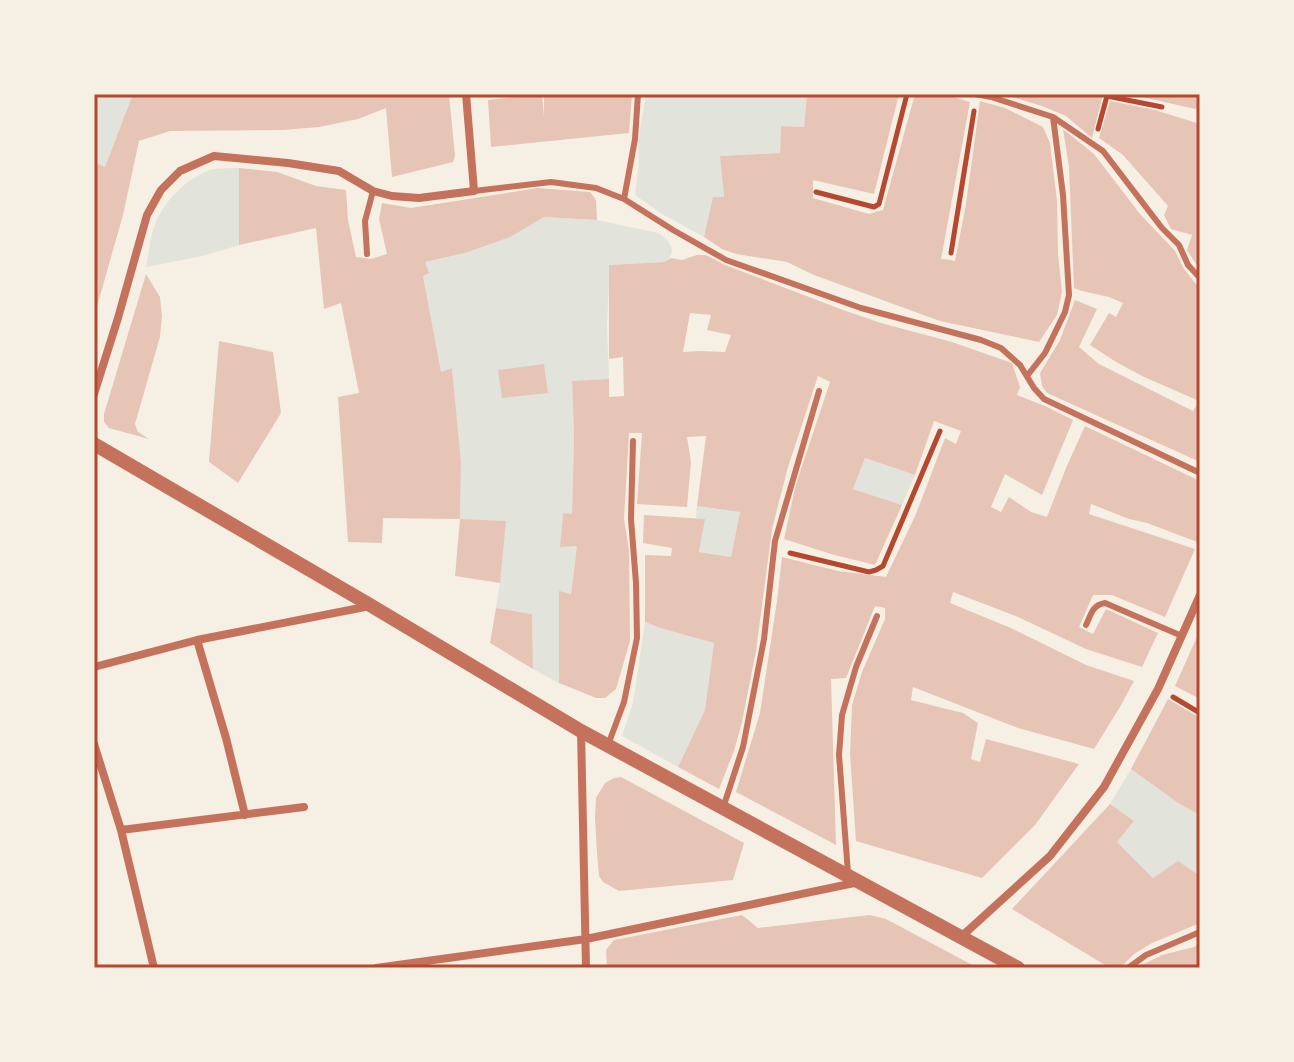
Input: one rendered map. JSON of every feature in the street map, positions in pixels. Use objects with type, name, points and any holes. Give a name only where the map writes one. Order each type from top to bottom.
[{"type":"street","points":[[94,394],[147,215],[161,190],[180,171],[214,156],[339,171],[373,191],[392,196],[419,198],[474,191],[466,94]]},
{"type":"street","points":[[94,444],[581,731],[1018,968]]},
{"type":"street","points":[[962,936],[1050,856],[1104,787],[1158,689],[1200,595]]},
{"type":"street","points":[[94,667],[197,640],[370,605]]},
{"type":"street","points":[[197,640],[245,815]]},
{"type":"street","points":[[581,731],[586,968]]},
{"type":"street","points":[[94,744],[121,830],[154,968]]},
{"type":"street","points":[[121,830],[304,807]]},
{"type":"street","points":[[376,968],[586,939],[854,879]]},
{"type":"lane","points":[[624,199],[635,139],[638,94]]},
{"type":"lane","points":[[976,94],[1053,117],[1103,151],[1162,228],[1179,245],[1188,265],[1200,278]]},
{"type":"lane","points":[[1027,376],[1045,353],[1065,312],[1069,295],[1063,195],[1053,117]]},
{"type":"lane","points":[[474,191],[551,182],[596,188],[624,199],[726,260],[861,308],[1001,348],[1020,365],[1044,399],[1200,473]]},
{"type":"lane","points":[[367,254],[365,221],[373,191]]},
{"type":"lane","points":[[723,808],[743,747],[764,639],[774,550],[819,391]]},
{"type":"lane","points":[[608,745],[624,702],[637,638],[631,519],[633,441]]},
{"type":"lane","points":[[1086,625],[1093,608],[1105,603],[1182,636]]},
{"type":"lane","points":[[854,879],[839,755],[842,715],[856,667],[877,616]]},
{"type":"lane","points":[[1128,968],[1146,955],[1200,932]]},
{"type":"path","points":[[816,192],[874,207],[879,204],[907,94]]},
{"type":"path","points":[[951,253],[976,94]]},
{"type":"path","points":[[1094,145],[1107,95],[1162,107]]},
{"type":"path","points":[[774,550],[869,572],[883,566],[940,431]]},
{"type":"path","points":[[1158,689],[1200,713]]},
{"type":"shaded area","points":[[94,94],[133,94],[105,167],[94,162]]},
{"type":"shaded area","points":[[646,94],[807,94],[804,127],[781,126],[780,153],[720,156],[724,197],[712,206],[704,237],[635,195],[638,141]]},
{"type":"shaded area","points":[[239,168],[239,245],[203,256],[146,267],[155,224],[171,198],[205,172]]},
{"type":"shaded area","points":[[544,217],[597,220],[658,233],[666,239],[672,251],[664,262],[610,265],[607,325],[609,379],[572,382],[572,514],[563,514],[560,546],[577,546],[571,594],[559,592],[559,683],[533,669],[532,614],[496,608],[500,583],[460,519],[461,460],[452,369],[441,372],[423,276],[425,262],[465,253]]},
{"type":"shaded area","points":[[865,458],[915,475],[902,505],[853,489]]},
{"type":"shaded area","points":[[697,506],[740,512],[731,557],[699,552],[704,520],[696,518]]},
{"type":"shaded area","points":[[645,622],[714,643],[705,710],[678,767],[622,736],[633,703]]},
{"type":"shaded area","points":[[1131,769],[1200,815],[1200,876],[1153,878],[1117,842],[1134,821],[1110,804]]},
{"type":"building","points":[[133,94],[449,94],[455,156],[453,162],[392,177],[386,108],[358,119],[319,127],[170,131],[139,141],[123,215],[94,317],[94,162],[105,167]]},
{"type":"building","points":[[542,94],[544,117],[544,94],[632,94],[629,133],[491,147],[488,100]]},
{"type":"building","points":[[807,94],[899,94],[874,194],[813,180],[813,198],[869,214],[883,210],[915,94],[943,94],[970,102],[941,259],[955,261],[980,101],[1005,108],[1043,127],[1050,143],[1057,201],[1062,292],[1057,315],[1039,342],[940,321],[814,275],[787,262],[736,254],[704,237],[713,197],[724,197],[720,156],[780,153],[781,126],[804,127]]},
{"type":"building","points":[[1002,94],[1103,94],[1092,138],[1066,116]]},
{"type":"building","points":[[1200,94],[1200,110],[1133,95]]},
{"type":"building","points":[[1110,101],[1155,110],[1200,124],[1200,270],[1187,250],[1192,235],[1171,229],[1164,215],[1168,206],[1123,155],[1099,138]]},
{"type":"building","points":[[1063,129],[1094,154],[1140,214],[1175,251],[1200,289],[1200,462],[1047,393],[1042,386],[1040,373],[1060,340],[1075,300],[1097,309],[1079,347],[1099,364],[1193,411],[1199,401],[1142,376],[1090,345],[1109,313],[1116,317],[1123,303],[1074,288],[1069,167]]},
{"type":"building","points":[[239,168],[277,172],[316,186],[346,190],[348,220],[356,257],[371,259],[387,254],[379,219],[382,203],[411,208],[538,188],[590,192],[596,200],[597,220],[544,217],[510,237],[465,253],[425,262],[429,273],[423,276],[441,372],[452,368],[461,461],[460,519],[383,518],[382,543],[348,542],[338,397],[359,393],[341,303],[324,309],[316,228],[239,245]]},
{"type":"building","points":[[706,255],[843,310],[1012,363],[1020,387],[1017,395],[1073,420],[1042,495],[1005,474],[991,507],[1001,512],[1009,497],[1031,512],[1047,517],[1085,426],[1200,481],[1200,543],[1091,504],[1089,514],[1195,549],[1165,617],[1112,595],[1093,595],[1079,627],[1093,634],[1106,609],[1158,633],[1142,667],[1086,649],[1018,617],[953,592],[950,603],[1011,628],[1086,665],[1134,681],[1094,749],[1018,728],[913,687],[911,700],[963,713],[978,723],[971,759],[980,762],[986,739],[1079,764],[1035,825],[982,878],[856,841],[850,754],[852,705],[862,672],[885,619],[885,608],[875,606],[846,678],[831,679],[836,845],[736,792],[760,713],[782,557],[838,571],[886,577],[916,514],[945,438],[956,444],[961,431],[934,421],[915,475],[865,458],[853,489],[902,505],[875,565],[784,539],[796,484],[830,382],[818,376],[788,467],[772,529],[756,651],[742,722],[719,789],[678,767],[705,710],[714,643],[645,622],[645,555],[671,556],[672,548],[643,543],[644,515],[705,519],[699,552],[731,557],[740,512],[697,506],[706,436],[687,437],[691,462],[687,507],[637,504],[642,433],[629,433],[624,519],[629,550],[630,641],[616,689],[605,698],[596,698],[559,683],[559,591],[571,594],[577,546],[560,547],[563,513],[572,514],[572,381],[609,379],[609,397],[624,396],[623,357],[609,359],[609,265],[664,262],[671,258],[682,260]],"holes":[[[690,313],[711,315],[707,330],[731,335],[725,352],[683,352]]]},
{"type":"building","points":[[146,274],[160,297],[162,316],[160,337],[135,424],[138,432],[149,439],[109,428],[104,422]]},
{"type":"building","points":[[219,341],[273,352],[281,413],[238,483],[209,462]]},
{"type":"building","points":[[544,364],[548,393],[502,398],[498,370]]},
{"type":"building","points":[[460,519],[506,521],[500,583],[455,576]]},
{"type":"building","points":[[496,608],[532,614],[533,669],[490,643]]},
{"type":"building","points":[[1200,630],[1200,699],[1175,686]]},
{"type":"building","points":[[1168,699],[1200,718],[1200,815],[1131,769]]},
{"type":"building","points":[[621,777],[744,843],[733,880],[619,891],[603,882],[599,876],[597,853],[596,798],[605,783]]},
{"type":"building","points":[[1110,804],[1134,821],[1117,842],[1153,878],[1178,861],[1200,876],[1200,923],[1152,943],[1134,954],[1120,968],[1110,968],[1012,909]]},
{"type":"building","points":[[742,915],[758,928],[870,915],[886,919],[978,968],[607,968],[606,950],[614,940]]},
{"type":"building","points":[[1200,944],[1200,968],[1136,968],[1162,955]]}]
